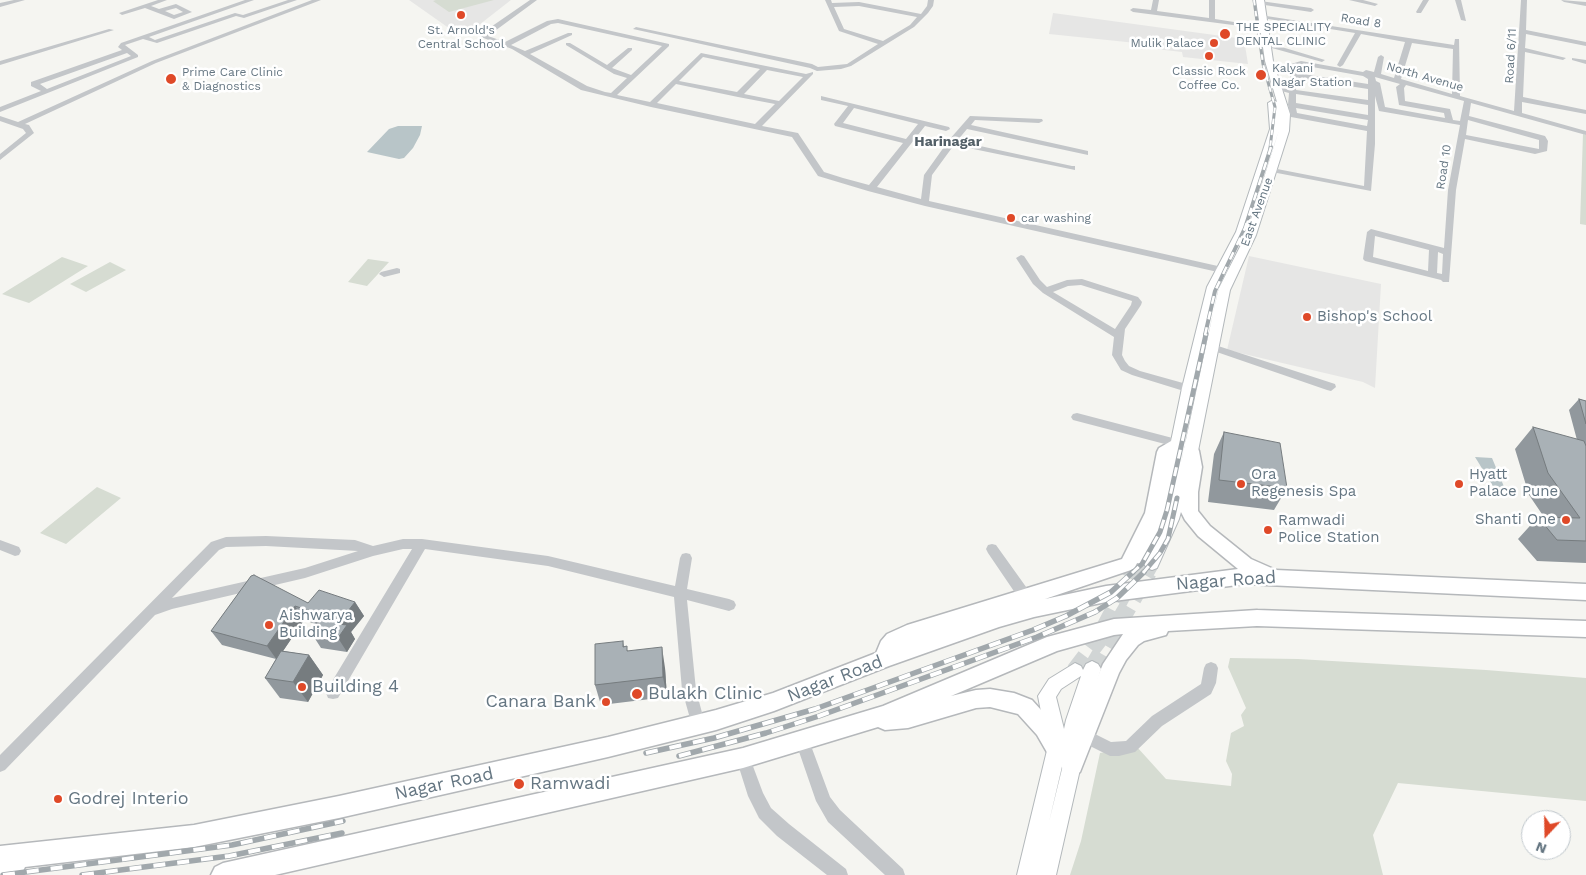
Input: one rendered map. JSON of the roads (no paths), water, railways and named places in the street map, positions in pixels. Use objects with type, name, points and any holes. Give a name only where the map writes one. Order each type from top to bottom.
[{"type":"highway","points":[[1030,603],[1128,564],[1154,513],[1165,452],[1187,447],[1194,467],[1189,492],[1188,508],[1190,515],[1204,531],[1245,564],[1265,573],[1281,577]]},
{"type":"highway","name":"Nagar Road","points":[[9,863],[194,836],[349,805],[608,748],[774,702],[884,659],[888,647],[894,640],[914,631],[1030,603],[1245,576],[1586,592]]},
{"type":"highway","points":[[223,875],[287,868],[743,758],[885,715],[1054,643],[1114,627],[1257,618],[1586,629]]},
{"type":"highway","points":[[1072,765],[1110,670],[1125,645],[1139,634],[1188,621]]},
{"type":"highway","points":[[871,719],[892,720],[908,718],[976,699],[990,698],[1014,702],[1025,708],[1044,728],[1056,747]]},
{"type":"main road","name":"East Avenue","points":[[1258,1],[1262,16],[1262,45]]},
{"type":"main road","name":"East Avenue","points":[[1187,447],[1204,393],[1224,290],[1252,235],[1285,122],[1256,26],[1258,1]]},
{"type":"main road","name":"East Avenue","points":[[1187,447],[1189,388],[1213,288],[1220,270],[1241,232],[1275,129],[1274,89]]},
{"type":"main road","points":[[1147,561],[1172,519],[1187,447]]},
{"type":"main road","points":[[1027,875],[1059,738],[1049,711],[1047,696],[1055,684],[1084,670],[1070,745],[1072,765],[1046,875]]},
{"type":"street","points":[[0,5],[22,0]]},
{"type":"street","points":[[122,13],[164,0]]},
{"type":"street","points":[[0,110],[136,56],[121,46],[251,0]]},
{"type":"street","points":[[143,37],[155,42],[237,14],[242,18],[294,0]]},
{"type":"street","points":[[19,124],[154,62],[318,0]]},
{"type":"street","points":[[534,0],[484,35],[525,54],[575,84],[612,96],[795,135],[821,174],[925,203],[1232,272]]},
{"type":"street","points":[[756,127],[817,69],[849,66],[912,26],[930,6],[931,0]]},
{"type":"street","points":[[1154,12],[1156,0]]},
{"type":"street","points":[[1212,0],[1212,20]]},
{"type":"street","points":[[1352,0],[1375,4]]},
{"type":"street","points":[[1419,12],[1426,0]]},
{"type":"street","points":[[1458,0],[1464,20]]},
{"type":"street","name":"Road 6/11","points":[[1518,114],[1524,32],[1524,0]]},
{"type":"street","points":[[1564,0],[1586,3]]},
{"type":"street","points":[[1578,0],[1586,3]]},
{"type":"street","points":[[1258,1],[1311,10]]},
{"type":"street","points":[[884,44],[841,30],[829,2],[861,2],[922,16]]},
{"type":"street","points":[[146,6],[159,11]]},
{"type":"street","points":[[1133,10],[1256,26]]},
{"type":"street","name":"Road 8","points":[[1262,16],[1457,48]]},
{"type":"street","points":[[505,44],[549,22],[558,21],[665,44],[666,47],[612,96]]},
{"type":"street","points":[[182,24],[193,29]]},
{"type":"street","points":[[636,29],[812,66],[817,69]]},
{"type":"street","points":[[0,63],[111,30]]},
{"type":"street","points":[[1340,65],[1359,32]]},
{"type":"street","points":[[1524,32],[1586,44]]},
{"type":"street","points":[[525,54],[570,34]]},
{"type":"street","points":[[1409,40],[1401,83],[1402,103],[1448,111],[1449,121]]},
{"type":"street","points":[[1456,97],[1457,40]]},
{"type":"street","points":[[568,44],[620,75],[632,77]]},
{"type":"street","name":"North Avenue","points":[[1262,45],[1586,133]]},
{"type":"street","points":[[608,68],[630,49]]},
{"type":"street","points":[[47,92],[34,84],[127,50]]},
{"type":"street","points":[[1522,50],[1563,58]]},
{"type":"street","points":[[651,105],[701,55],[808,76]]},
{"type":"street","points":[[1377,75],[1381,57]]},
{"type":"street","points":[[1574,60],[1586,62]]},
{"type":"street","points":[[1272,170],[1368,189],[1371,129],[1370,75],[1301,63],[1294,64],[1292,91],[1294,115],[1371,129]]},
{"type":"street","points":[[738,94],[765,68]]},
{"type":"street","points":[[1293,75],[1371,87]]},
{"type":"street","points":[[674,82],[780,103]]},
{"type":"street","points":[[1401,83],[1376,83],[1382,109],[1449,121],[1465,120],[1542,138],[1544,141],[1543,151],[1535,152],[1461,136]]},
{"type":"street","points":[[1274,89],[1371,103]]},
{"type":"street","points":[[824,98],[946,128]]},
{"type":"street","name":"Road 10","points":[[1432,274],[1446,279],[1452,190],[1468,100]]},
{"type":"street","points":[[1519,101],[1586,112]]},
{"type":"street","points":[[1519,101],[1563,112],[1563,127]]},
{"type":"street","points":[[1292,105],[1371,118]]},
{"type":"street","points":[[852,106],[838,124],[907,142]]},
{"type":"street","points":[[925,203],[928,175],[952,142],[975,117],[1039,121]]},
{"type":"street","points":[[0,118],[26,127],[30,133],[0,158]]},
{"type":"street","points":[[870,188],[923,123]]},
{"type":"street","points":[[967,127],[1085,152]]},
{"type":"street","points":[[952,142],[1072,168]]},
{"type":"street","points":[[1434,249],[1432,274],[1368,259],[1370,232],[1448,252]]},
{"type":"street","points":[[1021,258],[1036,282],[1046,291],[1119,335]]},
{"type":"street","points":[[384,274],[397,271]]},
{"type":"street","points":[[1046,291],[1067,283],[1082,282],[1135,299],[1137,302],[1120,329],[1119,335],[1118,355],[1125,368],[1204,393]]},
{"type":"street","points":[[1212,347],[1331,387]]},
{"type":"street","points":[[1077,417],[1187,447]]},
{"type":"street","points":[[0,765],[215,546],[226,542],[266,541],[355,546],[373,551]]},
{"type":"street","points":[[150,613],[170,604],[305,573],[373,551],[403,544],[422,544],[548,561],[729,605]]},
{"type":"street","points":[[333,693],[422,544]]},
{"type":"street","points":[[0,545],[15,551]]},
{"type":"street","points":[[992,549],[1030,603]]},
{"type":"street","points":[[686,558],[680,593],[689,690],[698,724]]},
{"type":"street","points":[[1085,736],[1110,749],[1130,747],[1157,721],[1206,689],[1209,683],[1211,668]]},
{"type":"street","points":[[802,740],[824,801],[834,816],[896,875]]},
{"type":"street","points":[[743,758],[756,796],[766,813],[783,830],[840,875]]},
{"type":"tunnel","points":[[1134,573],[1141,559]]},
{"type":"tunnel","points":[[1147,573],[1152,564]]},
{"type":"tunnel","points":[[1075,671],[1099,639],[1134,572]]},
{"type":"tunnel","points":[[1092,669],[1148,572]]},
{"type":"railway","points":[[1254,0],[1263,64],[1275,107],[1270,148]]},
{"type":"railway","points":[[1205,335],[1215,291],[1245,228],[1271,147]]},
{"type":"railway","points":[[1132,573],[1142,564],[1160,532],[1167,510],[1206,334]]},
{"type":"railway","points":[[1143,573],[1160,553],[1168,539],[1177,498]]},
{"type":"railway","points":[[646,753],[714,738],[815,709],[1033,630],[1066,616],[1111,592],[1133,572]]},
{"type":"railway","points":[[679,756],[766,733],[819,716],[1037,637],[1095,612],[1117,598],[1143,573]]},
{"type":"railway","points":[[3,875],[232,845],[343,821]]},
{"type":"railway","points":[[82,875],[229,856],[342,833]]},
{"type":"place","name":"St. Arnold's Central School","points":[[461,15]]},
{"type":"place","name":"THE SPECIALITY DENTAL CLINIC","points":[[1225,34]]},
{"type":"place","name":"Mulik Palace","points":[[1214,43]]},
{"type":"place","name":"Classic Rock Coffee Co.","points":[[1209,56]]},
{"type":"place","name":"Kalyani Nagar Station","points":[[1261,75]]},
{"type":"place","name":"Prime Care Clinic & Diagnostics","points":[[171,79]]},
{"type":"place","name":"car washing","points":[[1011,218]]},
{"type":"place","name":"Bishop's School","points":[[1307,317]]},
{"type":"place","name":"Ora Regenesis Spa","points":[[1241,484]]},
{"type":"place","name":"Hyatt Palace Pune","points":[[1459,484]]},
{"type":"place","name":"Shanti One","points":[[1566,520]]},
{"type":"place","name":"Ramwadi Police Station","points":[[1268,530]]},
{"type":"place","name":"Aishwarya Building","points":[[269,625]]},
{"type":"place","name":"Building 4","points":[[302,687]]},
{"type":"place","name":"Bulakh Clinic","points":[[637,694]]},
{"type":"place","name":"Canara Bank","points":[[606,702]]},
{"type":"place","name":"Ramwadi","points":[[519,784]]},
{"type":"place","name":"Godrej Interio","points":[[58,799]]},
{"type":"district","name":"Harinagar","points":[[948,142]]}]
